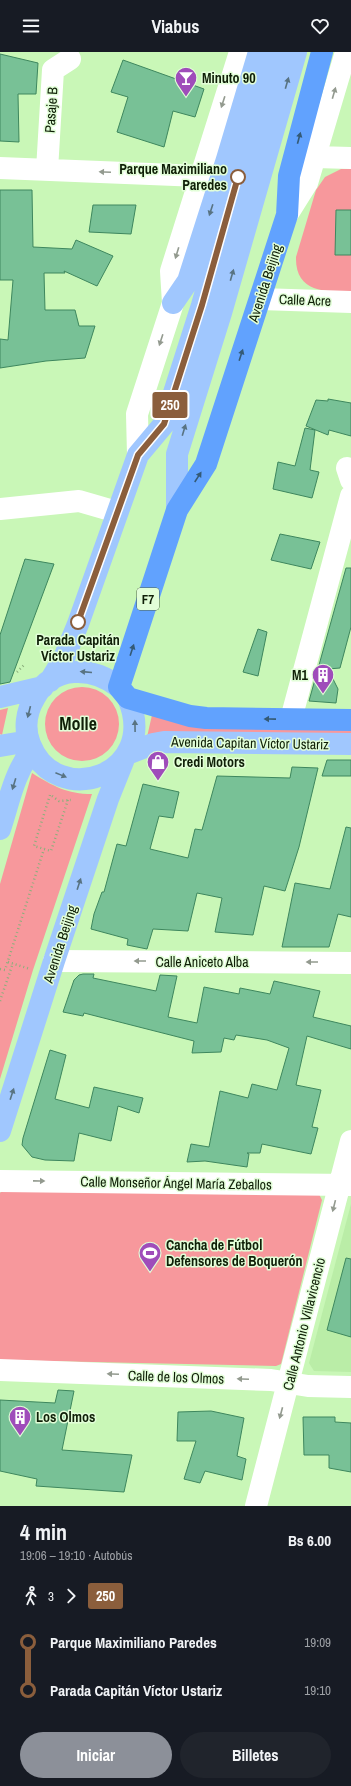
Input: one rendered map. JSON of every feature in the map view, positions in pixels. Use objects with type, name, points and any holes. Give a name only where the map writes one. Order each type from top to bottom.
[{"type":"highway","points":[[287,215],[289,176],[322,52]]},
{"type":"highway","name":"Avenida Beijing","points":[[123,692],[176,510],[206,464],[287,215]]},
{"type":"highway","name":"Avenida Capitan Víctor Ustariz","points":[[123,692],[190,716],[206,718],[351,720]]},
{"type":"main road","points":[[173,303],[188,281],[259,52]]},
{"type":"main road","name":"Avenida Beijing","points":[[176,510],[177,454],[221,313],[258,144],[275,52]]},
{"type":"main road","name":"Avenida Beijing","points":[[47,684],[64,658],[78,624],[138,455],[164,424],[202,305],[258,144],[296,52]]},
{"type":"main road","points":[[80,671],[101,676],[123,692],[133,711],[135,733],[132,744],[125,756],[108,772],[90,779],[80,779],[60,776],[43,764],[30,745],[27,732],[28,713],[36,694],[47,684],[60,676],[80,671]]},
{"type":"main road","points":[[0,697],[47,684]]},
{"type":"main road","name":"Avenida Capitan Víctor Ustariz","points":[[125,756],[153,744],[164,742],[351,744]]},
{"type":"main road","points":[[0,746],[30,745]]},
{"type":"main road","points":[[0,829],[18,773],[30,745]]},
{"type":"main road","name":"Avenida Beijing","points":[[0,1131],[54,961],[108,799],[125,756]]},
{"type":"street","name":"Avenida Beijing","points":[[138,455],[137,414],[173,303],[171,271],[240,52]]},
{"type":"street","name":"Avenida Beijing","points":[[287,215],[307,183],[346,52]]},
{"type":"street","name":"Pasaje B","points":[[47,170],[53,70],[70,59]]},
{"type":"street","points":[[315,157],[351,158]]},
{"type":"street","points":[[0,168],[200,176]]},
{"type":"street","name":"Calle Acre","points":[[260,299],[351,302]]},
{"type":"street","points":[[291,719],[351,496]]},
{"type":"street","points":[[0,509],[79,501],[117,512]]},
{"type":"street","name":"Calle Aniceto Alba","points":[[54,961],[351,963]]},
{"type":"street","name":"Calle Antonio Villavicencio","points":[[256,1506],[289,1382],[345,1185],[351,1141]]},
{"type":"street","name":"Calle Monseñor Ángel María Zeballos","points":[[0,1180],[345,1185]]},
{"type":"street","name":"Calle de los Olmos","points":[[0,1370],[289,1382],[308,1386],[351,1387]]},
{"type":"path","points":[[50,794],[34,846],[51,851],[68,800]]},
{"type":"path","points":[[0,969],[5,970],[44,849]]},
{"type":"path","points":[[0,1001],[13,963]]},
{"type":"shaded area","points":[[341,169],[351,169],[351,292],[313,288],[301,277],[297,269],[296,257],[316,190],[325,177]]},
{"type":"shaded area","points":[[82,687],[103,693],[113,703],[119,724],[113,745],[103,755],[82,761],[61,755],[51,745],[45,724],[51,703],[61,693]]},
{"type":"shaded area","points":[[8,708],[2,735],[0,734],[0,710]]},
{"type":"shaded area","points":[[152,715],[351,729],[351,735],[147,737]]},
{"type":"shaded area","points":[[32,773],[47,782],[68,791],[92,794],[33,970],[0,1079],[0,884]]},
{"type":"shaded area","name":"Cancha de Fútbol Defensores de Boquerón","points":[[2,1191],[319,1194],[322,1200],[281,1364],[276,1366],[0,1360],[0,1193]]},
{"type":"shaded area","points":[[351,1204],[351,1372],[314,1371],[309,1363]]},
{"type":"building","points":[[0,54],[38,63],[36,94],[18,94],[19,142],[0,141]]},
{"type":"building","points":[[123,60],[204,89],[195,117],[173,111],[164,147],[117,132],[128,97],[111,92]]},
{"type":"building","points":[[0,190],[32,190],[33,247],[72,249],[76,240],[113,256],[97,286],[64,271],[65,273],[44,273],[45,310],[75,310],[79,326],[95,326],[85,358],[46,361],[0,368],[0,339],[8,340],[13,280],[0,280]]},
{"type":"building","points":[[93,205],[136,205],[131,234],[89,232]]},
{"type":"building","points":[[336,210],[351,210],[351,255],[335,255]]},
{"type":"building","points":[[328,399],[351,403],[351,436],[329,430],[328,435],[306,426],[316,400],[328,401]]},
{"type":"building","points":[[305,428],[315,430],[310,470],[319,472],[312,498],[273,489],[278,462],[295,466]]},
{"type":"building","points":[[280,534],[320,542],[311,569],[271,560]]},
{"type":"building","points":[[25,559],[54,564],[10,682],[0,684],[0,635]]},
{"type":"building","points":[[346,568],[351,568],[351,627],[340,668],[328,669],[338,689],[336,703],[309,701]]},
{"type":"building","points":[[258,629],[267,632],[258,676],[243,672]]},
{"type":"building","points":[[327,760],[351,760],[351,776],[322,776]]},
{"type":"building","points":[[292,767],[318,768],[299,847],[285,891],[264,886],[253,935],[215,932],[222,898],[197,893],[188,931],[153,929],[147,949],[127,945],[128,939],[91,929],[94,914],[102,892],[104,892],[117,844],[126,846],[143,784],[179,792],[173,818],[159,816],[150,849],[188,858],[195,829],[202,830],[217,776],[290,778]]},
{"type":"building","points":[[346,827],[351,828],[351,917],[338,914],[329,947],[282,947],[295,883],[330,889]]},
{"type":"building","points":[[94,974],[93,978],[156,991],[160,975],[177,976],[168,1017],[197,1023],[204,987],[239,994],[240,988],[270,994],[274,981],[320,991],[313,1017],[351,1026],[351,1049],[307,1036],[296,1085],[321,1090],[312,1127],[318,1128],[311,1154],[262,1144],[260,1153],[247,1153],[249,1154],[247,1167],[205,1161],[187,1162],[191,1144],[209,1147],[220,1091],[248,1098],[252,1084],[277,1090],[289,1048],[267,1040],[236,1035],[234,1040],[224,1038],[221,1052],[192,1053],[194,1041],[84,1013],[83,1016],[63,1012],[74,980],[79,975]]},
{"type":"building","points":[[50,1050],[66,1055],[55,1099],[89,1108],[94,1087],[143,1098],[139,1113],[118,1106],[111,1141],[79,1133],[74,1161],[45,1160],[32,1157],[22,1145]]},
{"type":"building","points":[[346,1258],[351,1259],[351,1337],[327,1330]]},
{"type":"building","points":[[58,1390],[74,1391],[62,1450],[132,1455],[124,1492],[36,1486],[37,1479],[0,1471],[0,1400],[55,1403]]},
{"type":"building","points":[[211,1411],[244,1418],[237,1456],[246,1459],[242,1480],[205,1471],[200,1483],[184,1479],[196,1441],[177,1441],[178,1412]]},
{"type":"building","points":[[303,1417],[335,1417],[335,1422],[351,1423],[351,1472],[329,1468],[329,1455],[304,1455]]},
{"type":"bus line","name":"250","points":[[78,622],[138,455],[164,424],[202,305],[238,177]]},
{"type":"place","name":"Minuto 90","points":[[186,98]]},
{"type":"place","name":"Parque Maximiliano Paredes","points":[[238,177]]},
{"type":"place","name":"Parada Capitán Víctor Ustariz","points":[[78,622]]},
{"type":"place","name":"M1","points":[[323,694]]},
{"type":"place","name":"Credi Motors","points":[[158,782]]},
{"type":"place","name":"Cancha de Fútbol Defensores de Boquerón","points":[[150,1272]]},
{"type":"place","name":"Los Olmos","points":[[20,1436]]},
{"type":"district","name":"Molle","points":[[78,724]]}]
